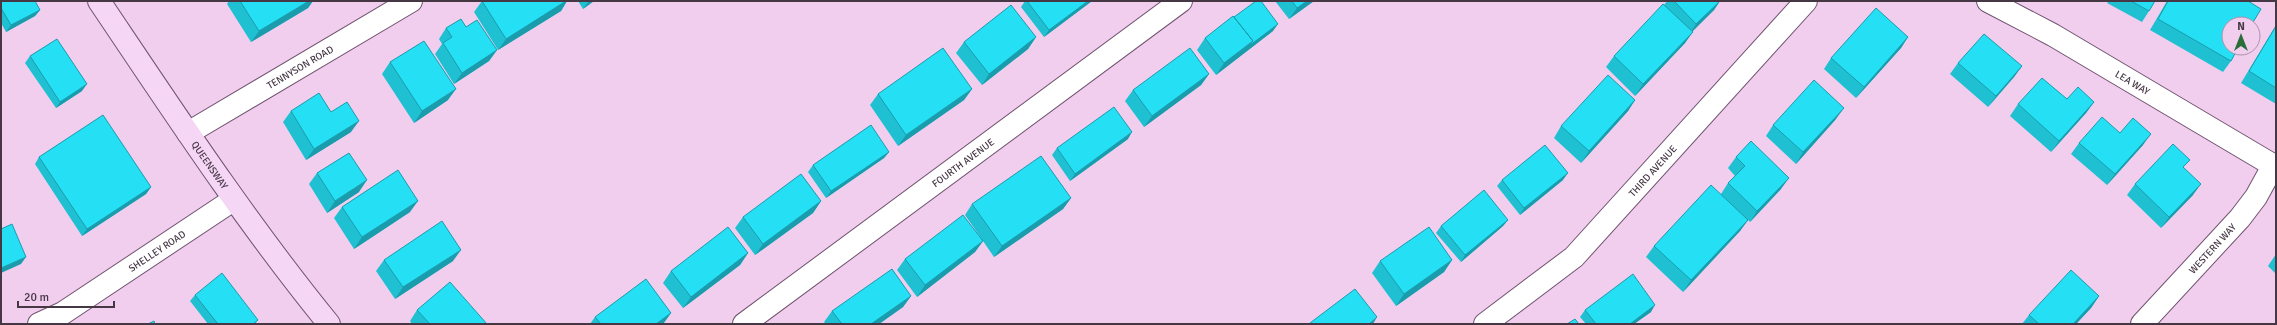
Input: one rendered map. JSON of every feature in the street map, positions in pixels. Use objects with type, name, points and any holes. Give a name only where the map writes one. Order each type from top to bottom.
[{"type":"street","name":"QUEENSWAY","points":[[99,1],[233,200],[281,265],[329,324]]},
{"type":"street","name":"TENNYSON ROAD","points":[[188,133],[411,1]]},
{"type":"street","name":"FOURTH AVENUE","points":[[744,324],[1181,1]]},
{"type":"street","name":"THIRD AVENUE","points":[[1485,324],[1574,257],[1806,1]]},
{"type":"street","name":"LEA WAY","points":[[1988,1],[2054,35],[2275,166]]},
{"type":"street","name":"WESTERN WAY","points":[[2142,324],[2240,218],[2256,197],[2275,166]]},
{"type":"street","name":"SHELLEY ROAD","points":[[39,324],[63,313],[233,200]]},
{"type":"building","points":[[1,1],[35,1],[40,10],[11,25],[1,8]]},
{"type":"building","points":[[240,1],[309,1],[259,31]]},
{"type":"building","points":[[482,1],[566,1],[506,39]]},
{"type":"building","points":[[1027,1],[1088,1],[1049,30]]},
{"type":"building","points":[[1256,1],[1261,1],[1278,24],[1249,46],[1253,41],[1234,17]]},
{"type":"building","points":[[1292,1],[1307,1],[1297,8]]},
{"type":"building","points":[[1674,1],[1720,1],[1696,24]]},
{"type":"building","points":[[2131,1],[2155,1],[2149,11]]},
{"type":"building","points":[[2168,1],[2248,1],[2261,9],[2257,16],[2221,16],[2221,55],[2158,19]]},
{"type":"building","points":[[1663,4],[1693,32],[1643,84],[1614,56]]},
{"type":"building","points":[[1011,5],[1036,37],[989,74],[964,42]]},
{"type":"building","points":[[1876,8],[1908,37],[1864,87],[1831,58]]},
{"type":"building","points":[[1233,16],[1253,41],[1224,63],[1205,38]]},
{"type":"building","points":[[461,19],[466,27],[477,20],[497,50],[462,73],[443,43],[452,37],[446,28]]},
{"type":"building","points":[[2276,26],[2276,88],[2249,71],[2258,56],[2261,56],[2261,51]]},
{"type":"building","points":[[1984,34],[2022,66],[1996,96],[1958,63]]},
{"type":"building","points":[[57,39],[87,84],[60,102],[30,56]]},
{"type":"building","points":[[424,41],[456,89],[422,111],[390,62]]},
{"type":"building","points":[[943,48],[972,89],[906,135],[878,94]]},
{"type":"building","points":[[1190,48],[1209,74],[1152,116],[1133,90]]},
{"type":"building","points":[[2222,56],[2234,56],[2231,61]]},
{"type":"building","points":[[1608,75],[1635,100],[1589,151],[1561,126]]},
{"type":"building","points":[[2042,78],[2067,99],[2078,87],[2094,102],[2059,141],[2018,104]]},
{"type":"building","points":[[1814,80],[1844,108],[1803,152],[1773,125]]},
{"type":"building","points":[[319,93],[331,112],[347,102],[359,121],[314,149],[291,111]]},
{"type":"building","points":[[1114,107],[1132,132],[1075,174],[1057,148]]},
{"type":"building","points":[[103,115],[151,187],[87,229],[39,157]]},
{"type":"building","points":[[2102,117],[2120,133],[2133,118],[2151,134],[2115,174],[2079,143]]},
{"type":"building","points":[[871,125],[889,152],[831,191],[813,165]]},
{"type":"building","points":[[1751,141],[1789,178],[1757,211],[1728,183],[1745,166],[1736,157]]},
{"type":"building","points":[[2173,144],[2190,160],[2183,167],[2201,184],[2169,217],[2135,184]]},
{"type":"building","points":[[1545,145],[1568,173],[1524,208],[1502,180]]},
{"type":"building","points":[[349,153],[367,180],[335,201],[317,173]]},
{"type":"building","points":[[1041,156],[1071,198],[1002,246],[972,204]]},
{"type":"building","points":[[398,170],[418,201],[362,237],[342,207]]},
{"type":"building","points":[[801,174],[821,201],[763,244],[743,217]]},
{"type":"building","points":[[1711,185],[1748,220],[1691,280],[1654,246]]},
{"type":"building","points":[[1484,190],[1508,220],[1465,255],[1441,226]]},
{"type":"building","points":[[963,215],[983,241],[925,285],[905,259]]},
{"type":"building","points":[[442,221],[461,250],[403,287],[384,260]]},
{"type":"building","points":[[12,224],[26,257],[1,268],[1,229]]},
{"type":"building","points":[[728,227],[748,253],[691,297],[671,271]]},
{"type":"building","points":[[1429,227],[1452,260],[1404,294],[1380,261]]},
{"type":"building","points":[[892,269],[911,296],[871,324],[842,324],[832,311]]},
{"type":"building","points":[[2071,270],[2099,296],[2073,324],[2039,324],[2029,315]]},
{"type":"building","points":[[222,273],[258,320],[253,324],[218,324],[195,295]]},
{"type":"building","points":[[1633,274],[1655,305],[1630,324],[1596,324],[1585,310]]},
{"type":"building","points":[[646,279],[671,313],[656,324],[601,324],[595,317]]},
{"type":"building","points":[[450,282],[487,324],[430,324],[417,310]]},
{"type":"building","points":[[1355,289],[1377,317],[1369,324],[1310,323]]},
{"type":"building","points":[[1575,319],[1579,324],[1567,324]]},
{"type":"building","points":[[154,321],[155,324],[148,324]]}]
